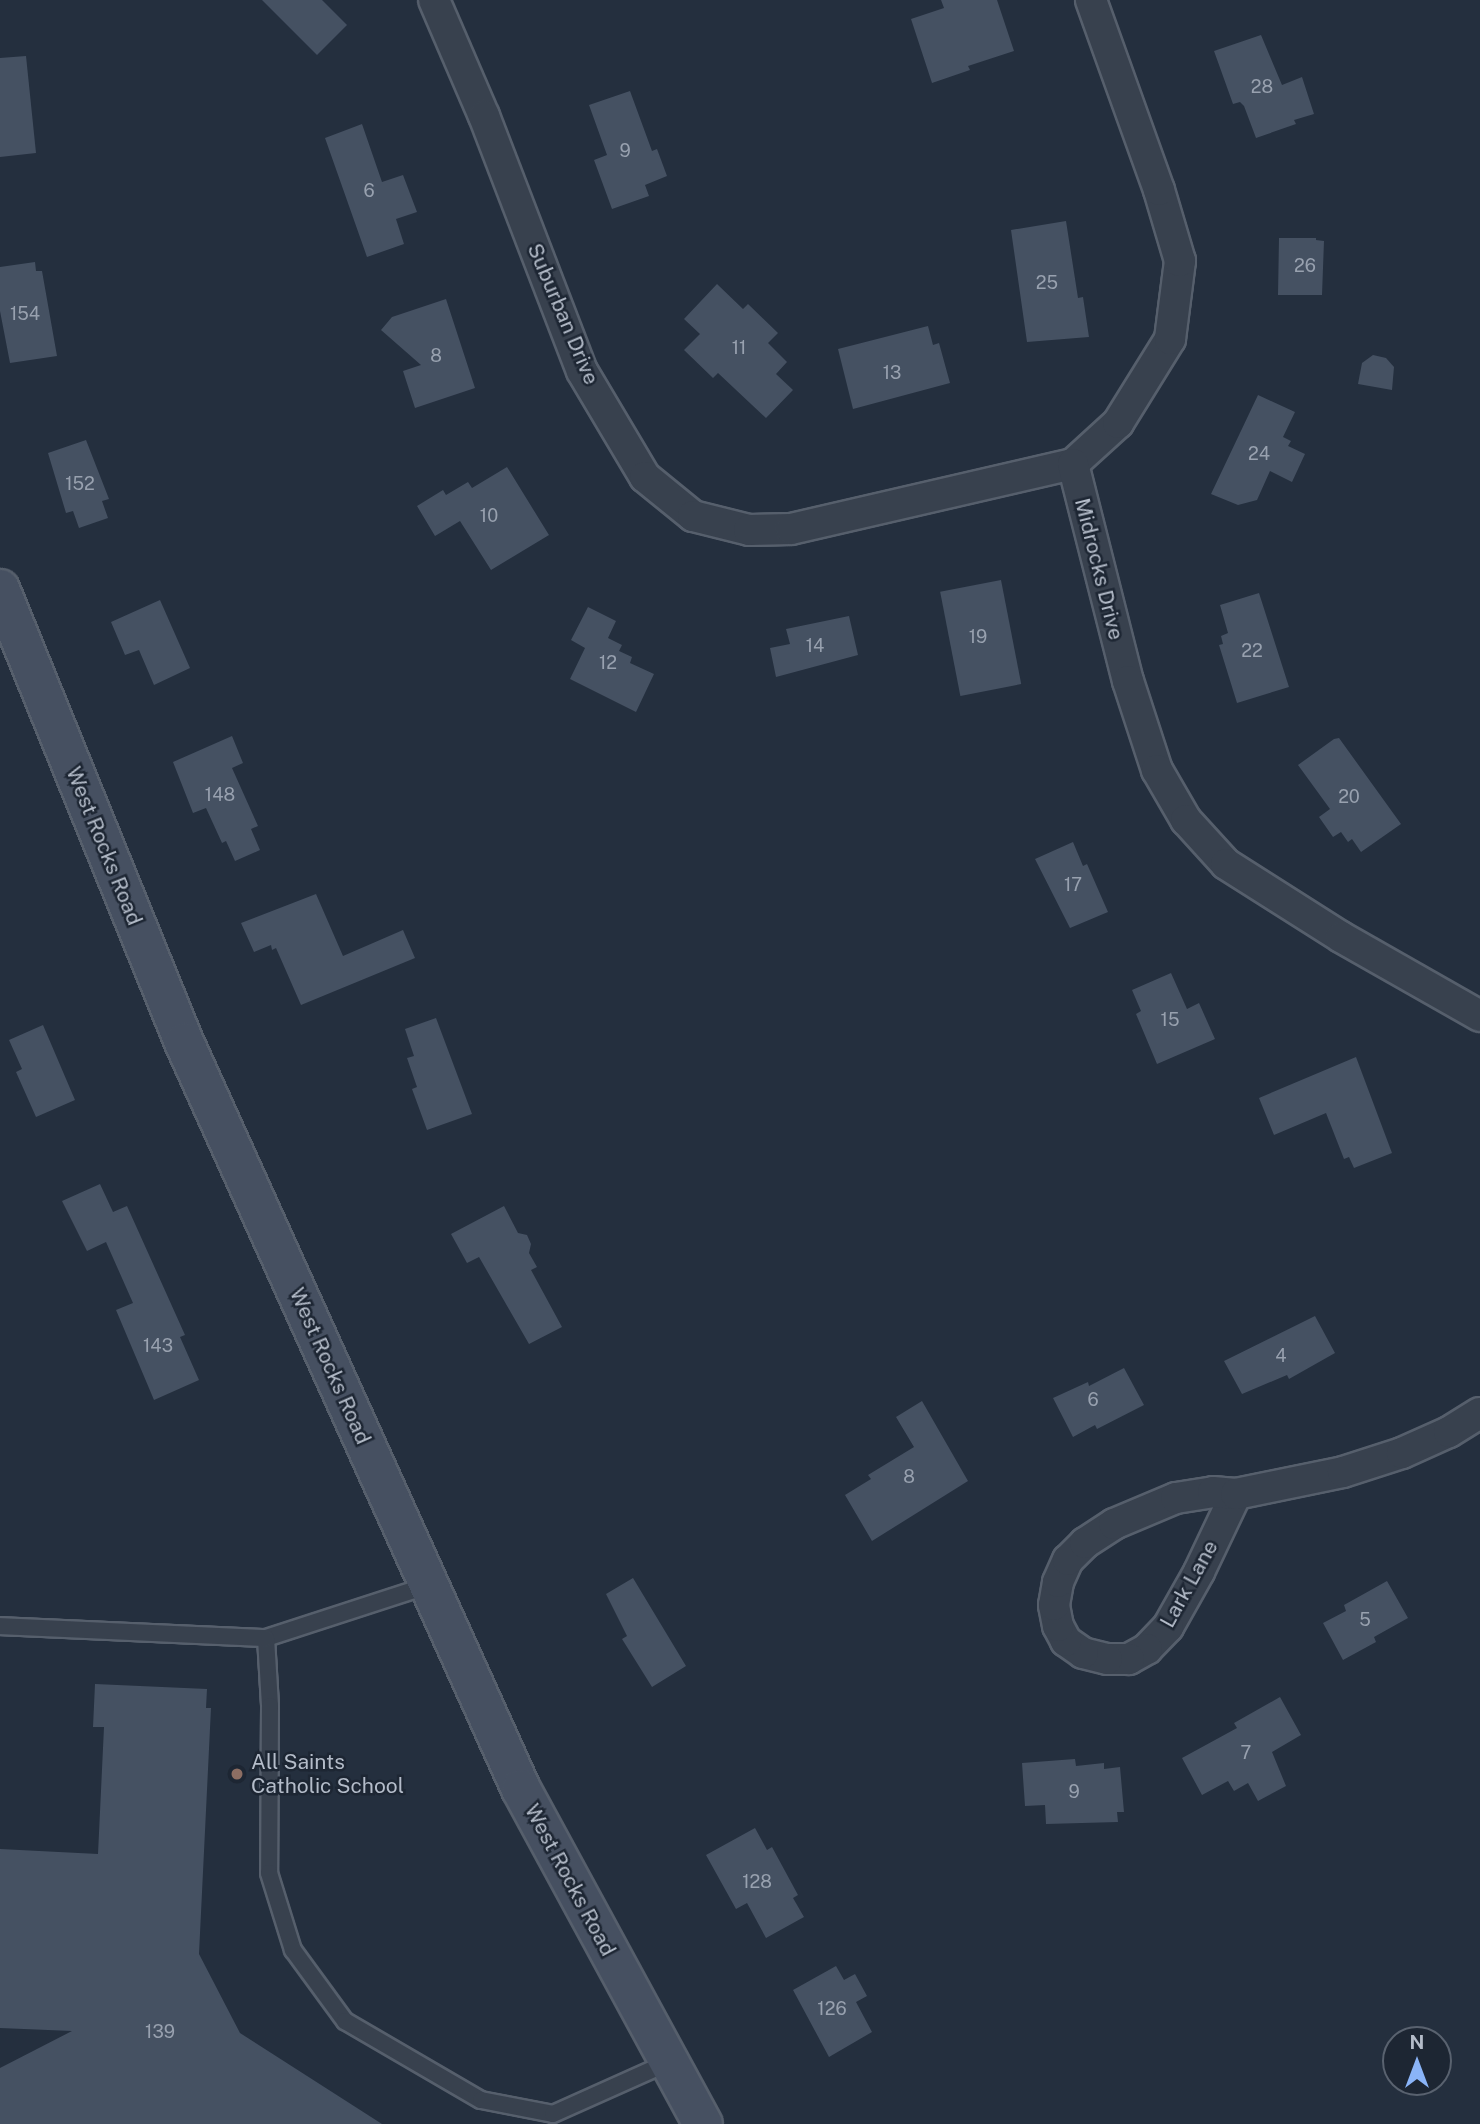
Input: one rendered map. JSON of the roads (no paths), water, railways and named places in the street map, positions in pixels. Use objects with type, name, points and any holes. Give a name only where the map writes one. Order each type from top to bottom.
[{"type":"main road","name":"West Rocks Road","points":[[0,589],[184,1041],[521,1789],[703,2124]]},
{"type":"street","name":"Suburban Drive","points":[[434,0],[484,116],[582,371],[645,477],[693,516],[749,530],[790,529],[1073,464]]},
{"type":"street","points":[[1073,464],[1118,423],[1170,339],[1180,261],[1159,190],[1091,0]]},
{"type":"street","name":"Midrocks Drive","points":[[1073,464],[1128,681],[1157,770],[1186,820],[1226,864],[1342,937],[1480,1016]]},
{"type":"street","name":"Lark Lane","points":[[1236,1494],[1193,1583],[1168,1627],[1147,1649],[1129,1659],[1107,1659],[1083,1653],[1066,1641],[1058,1626],[1054,1605],[1058,1581],[1069,1560],[1085,1543],[1114,1524],[1177,1498],[1213,1492],[1236,1494],[1343,1472],[1402,1453],[1450,1432],[1480,1413]]},
{"type":"lane","points":[[0,1626],[267,1639],[429,1585]]},
{"type":"lane","points":[[267,1639],[269,1873],[292,1950],[345,2021],[481,2100],[552,2119],[669,2062]]},
{"type":"place","name":"All Saints Catholic School","points":[[237,1774]]}]
